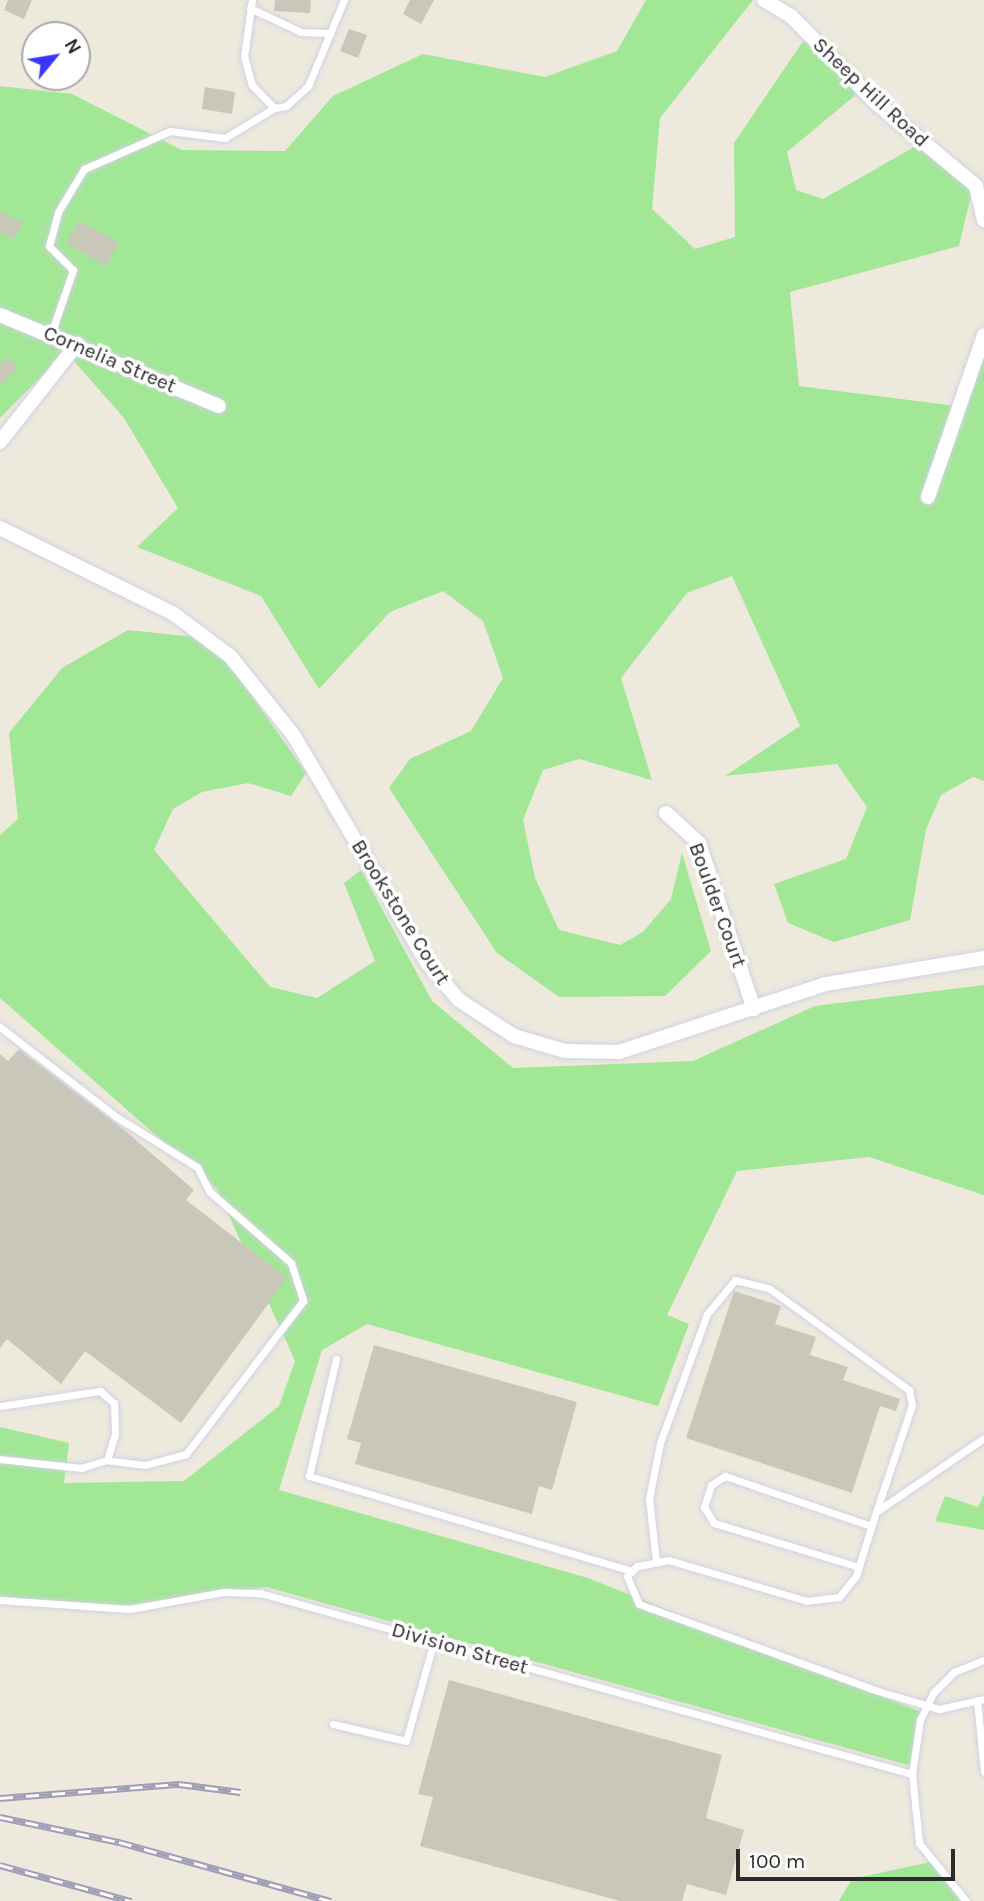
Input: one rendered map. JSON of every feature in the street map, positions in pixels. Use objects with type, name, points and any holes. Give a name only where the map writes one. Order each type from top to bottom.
[{"type":"street","name":"Sheep Hill Road","points":[[764,0],[791,16],[875,102],[980,189],[984,220]]},
{"type":"street","name":"Cornelia Street","points":[[0,315],[77,344],[219,406]]},
{"type":"street","points":[[928,497],[984,335]]},
{"type":"street","points":[[0,442],[77,344]]},
{"type":"street","name":"Brookstone Court","points":[[0,528],[174,614],[230,656],[294,736],[428,964],[487,1022],[536,1045],[589,1053],[643,1047],[826,985],[984,958]]},
{"type":"street","name":"Boulder Court","points":[[666,813],[699,843],[754,1009]]},
{"type":"lane","points":[[51,334],[73,270],[49,246],[58,212],[84,169],[170,131],[225,138],[274,108],[299,98],[344,0]]},
{"type":"lane","points":[[274,108],[252,85],[244,56],[251,4],[301,32],[327,33]]},
{"type":"lane","points":[[0,1027],[115,1116],[197,1167],[210,1192],[290,1263],[299,1279],[303,1301],[186,1454],[145,1465],[107,1460],[52,1469],[0,1459]]},
{"type":"lane","points":[[336,1359],[309,1476],[632,1571],[656,1561],[825,1603],[839,1597],[859,1567],[912,1405],[909,1390],[770,1289],[735,1280],[708,1314],[660,1443],[649,1499],[656,1561]]},
{"type":"lane","points":[[0,1406],[100,1391],[114,1403],[115,1434],[107,1460]]},
{"type":"lane","points":[[876,1512],[984,1438]]},
{"type":"lane","points":[[859,1567],[714,1523],[704,1507],[711,1485],[725,1476],[871,1526]]},
{"type":"lane","points":[[632,1571],[631,1597],[639,1604],[925,1706],[981,1700],[984,1772]]},
{"type":"lane","name":"Division Street","points":[[0,1600],[130,1609],[224,1592],[260,1592],[912,1774]]},
{"type":"lane","points":[[333,1724],[406,1741],[434,1641]]},
{"type":"lane","points":[[966,1901],[919,1843],[912,1774],[925,1706],[946,1678],[984,1660]]},
{"type":"green space","points":[[646,0],[753,0],[660,118],[652,209],[695,249],[735,237],[734,143],[810,31],[864,88],[787,152],[796,190],[823,199],[923,142],[973,187],[959,246],[790,292],[799,386],[956,406],[984,340],[984,781],[973,777],[941,795],[926,829],[910,920],[834,942],[788,923],[774,884],[846,859],[867,807],[837,764],[725,776],[800,726],[732,576],[687,593],[621,678],[652,780],[579,759],[543,770],[523,820],[535,878],[559,930],[620,945],[643,932],[671,899],[682,853],[711,951],[665,996],[559,997],[497,953],[389,788],[410,759],[471,731],[503,678],[483,621],[443,591],[390,612],[319,689],[261,596],[137,547],[178,508],[124,418],[66,352],[0,418],[0,86],[21,88],[21,91],[72,94],[182,150],[285,151],[333,96],[423,54],[545,77],[617,51]]},
{"type":"green space","points":[[128,630],[194,637],[226,659],[306,773],[291,796],[248,783],[202,792],[173,809],[154,850],[270,987],[317,998],[375,961],[344,883],[361,870],[432,1001],[513,1068],[693,1061],[815,1006],[984,985],[984,1195],[869,1157],[737,1171],[667,1315],[689,1324],[658,1406],[367,1324],[322,1350],[279,1490],[588,1578],[921,1712],[915,1767],[266,1587],[87,1610],[0,1603],[0,1427],[69,1443],[64,1483],[184,1481],[279,1406],[295,1361],[217,1189],[0,998],[0,835],[18,819],[9,733],[62,668]]},
{"type":"green space","points":[[984,1494],[984,1530],[935,1521],[945,1496],[978,1507]]},
{"type":"green space","points":[[930,1862],[965,1901],[839,1901],[852,1879]]},
{"type":"building","points":[[8,0],[32,0],[24,19],[4,10]]},
{"type":"building","points":[[275,0],[311,0],[310,13],[274,11]]},
{"type":"building","points":[[410,0],[434,0],[421,24],[403,14]]},
{"type":"building","points":[[349,29],[367,35],[358,58],[340,51]]},
{"type":"building","points":[[205,87],[235,92],[232,114],[202,109]]},
{"type":"building","points":[[0,211],[23,223],[14,239],[0,232]]},
{"type":"building","points":[[79,221],[119,243],[106,266],[66,243]]},
{"type":"building","points":[[7,357],[18,368],[0,385],[0,363]]},
{"type":"building","points":[[19,1049],[122,1128],[194,1190],[186,1200],[287,1278],[181,1423],[85,1351],[61,1384],[7,1339],[0,1348],[0,1054],[8,1061]]},
{"type":"building","points":[[734,1291],[781,1306],[775,1324],[816,1337],[810,1355],[848,1367],[843,1380],[900,1399],[896,1411],[880,1406],[852,1493],[686,1438]]},
{"type":"building","points":[[374,1345],[577,1402],[552,1490],[539,1486],[532,1514],[355,1464],[361,1443],[347,1439]]},
{"type":"building","points":[[449,1680],[722,1755],[706,1818],[744,1830],[726,1895],[687,1884],[682,1901],[620,1901],[420,1846],[433,1797],[418,1794]]},
{"type":"railway","points":[[0,1798],[179,1784],[240,1792]]},
{"type":"railway","points":[[0,1817],[119,1842],[331,1901]]},
{"type":"railway","points":[[0,1865],[131,1901]]}]
